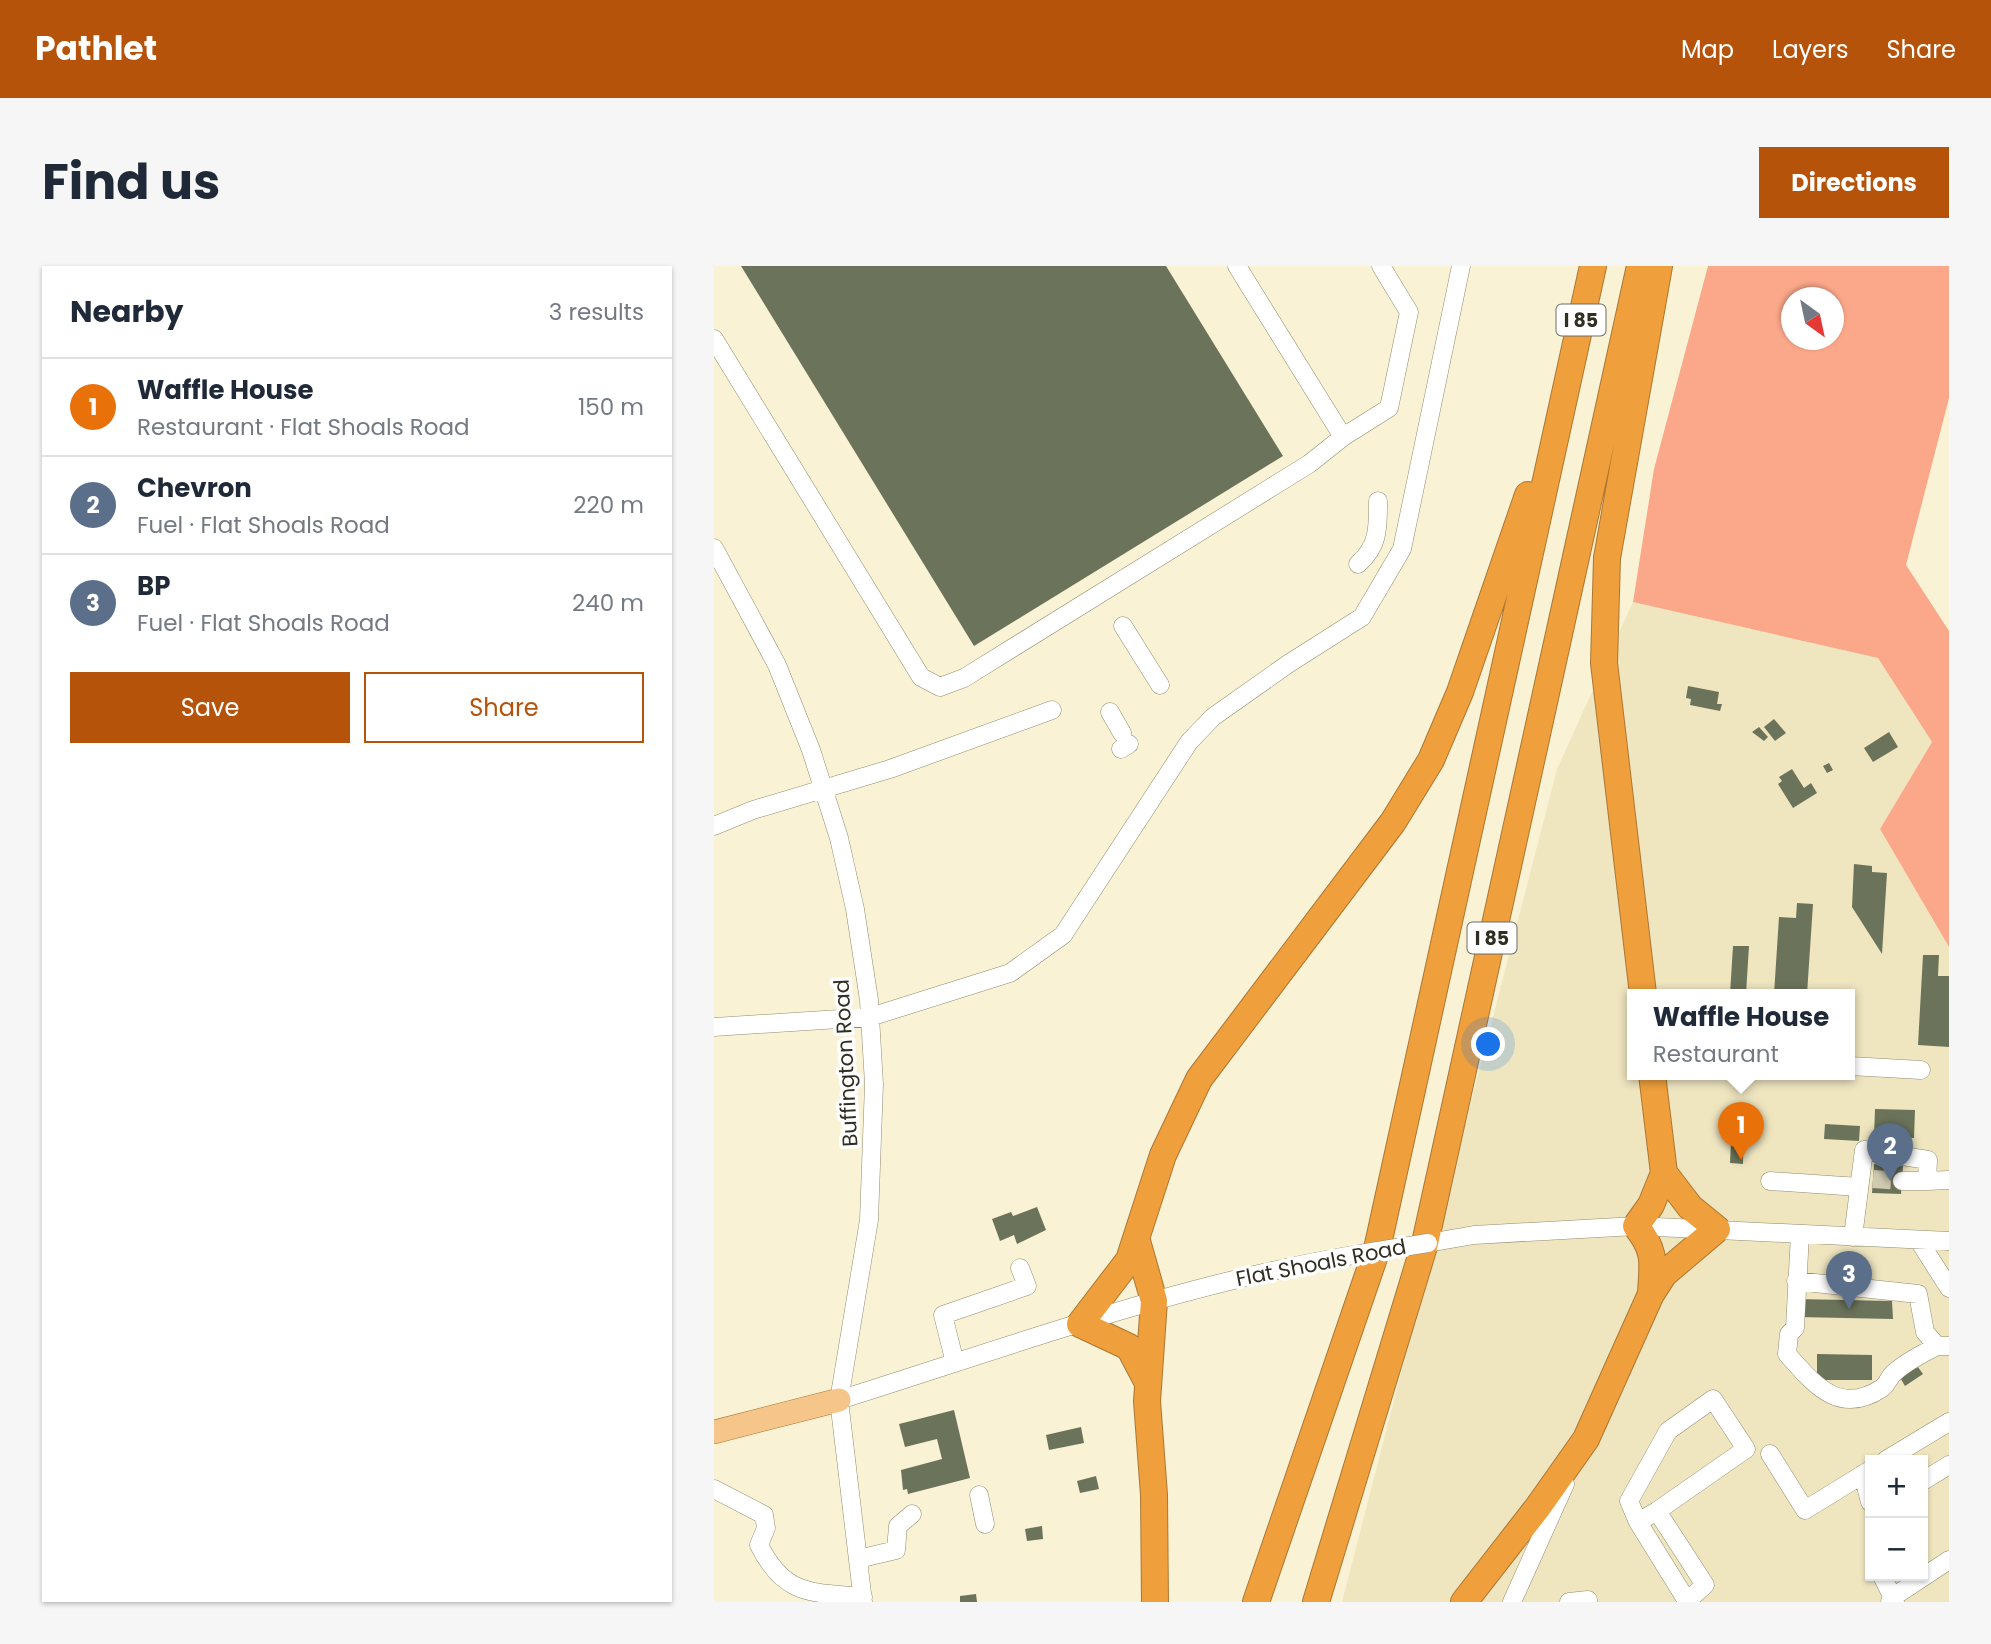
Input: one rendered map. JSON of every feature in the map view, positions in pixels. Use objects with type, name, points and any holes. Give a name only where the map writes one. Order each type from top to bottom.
[{"type":"highway","name":"I 85","points":[[1256,1602],[1377,1249],[1593,266]]},
{"type":"highway","name":"I 85","points":[[1316,1602],[1357,1475],[1425,1243],[1640,266]]},
{"type":"highway","points":[[1642,989],[1604,663],[1607,558],[1659,266]]},
{"type":"highway","points":[[1148,1383],[1129,1347],[1080,1324],[1122,1273],[1138,1241],[1143,1212],[1163,1155],[1199,1079],[1393,822],[1431,760],[1460,692],[1569,374]]},
{"type":"highway","points":[[1651,1294],[1654,1256],[1648,1241],[1636,1226],[1651,1205],[1664,1173],[1653,1080]]},
{"type":"highway","points":[[1464,1602],[1538,1507],[1586,1439],[1651,1294],[1664,1274],[1717,1228],[1690,1207],[1664,1173]]},
{"type":"highway","points":[[1138,1241],[1154,1301],[1148,1383],[1154,1495],[1155,1602]]},
{"type":"main road","name":"Flat Shoals Road","points":[[714,1432],[839,1400]]},
{"type":"street","points":[[1237,266],[1343,437]]},
{"type":"street","points":[[714,339],[920,677],[940,687],[964,678],[1263,493],[1390,408],[1409,312],[1381,266]]},
{"type":"street","points":[[714,1027],[870,1017],[1010,973],[1063,935],[1189,742],[1213,717],[1287,664],[1362,617],[1402,549],[1461,266]]},
{"type":"street","points":[[1373,511],[1365,558],[1395,560]]},
{"type":"street","name":"Buffington Road","points":[[714,548],[777,665],[811,750],[855,909],[870,1017],[874,1084],[870,1215],[839,1400],[863,1600]]},
{"type":"street","points":[[1123,626],[1160,685]]},
{"type":"street","points":[[714,826],[753,810],[824,790],[1052,710]]},
{"type":"street","points":[[1110,712],[1124,742]]},
{"type":"street","points":[[1855,1066],[1921,1070]]},
{"type":"street","points":[[1853,1237],[1864,1182],[1864,1150],[1928,1160],[1927,1181]]},
{"type":"street","points":[[1902,1181],[1949,1180]]},
{"type":"street","points":[[1770,1181],[1864,1182]]},
{"type":"street","name":"Flat Shoals Road","points":[[839,1400],[1154,1301],[1301,1263],[1474,1235],[1636,1226],[1949,1241]]},
{"type":"street","points":[[1796,1281],[1918,1294],[1930,1339],[1912,1359],[1892,1374],[1885,1387],[1870,1395],[1847,1398],[1824,1393],[1787,1353],[1788,1334],[1795,1328],[1796,1281],[1800,1234]]},
{"type":"street","points":[[1919,1241],[1949,1288]]},
{"type":"street","points":[[955,1363],[943,1315],[1027,1286],[1020,1269]]},
{"type":"street","points":[[1638,1522],[1746,1449],[1713,1399],[1668,1431],[1629,1501],[1638,1522],[1686,1602],[1704,1586],[1657,1511]]},
{"type":"street","points":[[1894,1455],[1949,1422]]},
{"type":"street","points":[[1512,1602],[1586,1439]]},
{"type":"street","points":[[1770,1454],[1805,1510],[1865,1473]]},
{"type":"street","points":[[1928,1479],[1949,1465]]},
{"type":"street","points":[[714,1489],[764,1515],[766,1528],[759,1545],[770,1567],[804,1593],[863,1600]]},
{"type":"street","points":[[979,1495],[985,1524]]},
{"type":"street","points":[[858,1559],[896,1550],[898,1526],[912,1514]]},
{"type":"street","points":[[1884,1581],[1893,1600],[1949,1560]]},
{"type":"street","points":[[1569,1602],[1588,1600]]},
{"type":"shaded area","points":[[1708,266],[1949,266],[1949,398],[1906,565],[1949,631],[1949,947],[1880,829],[1932,742],[1878,658],[1633,602],[1654,469]]},
{"type":"shaded area","points":[[1633,602],[1878,658],[1932,742],[1880,829],[1949,947],[1949,1602],[1342,1602],[1557,769]]},
{"type":"building","points":[[741,266],[1166,266],[1283,456],[974,646]]},
{"type":"building","points":[[1688,686],[1719,692],[1717,704],[1722,704],[1720,711],[1690,705],[1691,699],[1686,698]]},
{"type":"building","points":[[1774,719],[1786,733],[1775,741],[1764,727]]},
{"type":"building","points":[[1759,727],[1768,737],[1764,741],[1752,732]]},
{"type":"building","points":[[1889,732],[1898,747],[1873,762],[1864,748]]},
{"type":"building","points":[[1829,763],[1833,770],[1827,773],[1823,766]]},
{"type":"building","points":[[1792,769],[1804,788],[1811,783],[1817,793],[1793,808],[1778,784],[1782,781],[1779,777]]},
{"type":"building","points":[[1854,864],[1872,866],[1872,872],[1887,873],[1882,954],[1852,907]]},
{"type":"building","points":[[1797,903],[1813,904],[1807,989],[1774,989],[1779,917],[1796,918]]},
{"type":"building","points":[[1733,946],[1749,946],[1746,989],[1730,989]]},
{"type":"building","points":[[1923,955],[1939,955],[1938,976],[1949,976],[1949,1047],[1918,1045]]},
{"type":"building","points":[[1875,1109],[1915,1110],[1914,1138],[1874,1137]]},
{"type":"building","points":[[1732,1119],[1744,1120],[1743,1164],[1730,1163]]},
{"type":"building","points":[[1825,1124],[1860,1126],[1859,1141],[1824,1139]]},
{"type":"building","points":[[1874,1164],[1903,1166],[1901,1194],[1872,1193]]},
{"type":"building","points":[[1037,1207],[1046,1230],[1017,1244],[1014,1235],[1000,1241],[992,1219],[1011,1212],[1013,1216]]},
{"type":"building","points":[[1797,1299],[1892,1301],[1893,1319],[1797,1317]]},
{"type":"building","points":[[1817,1354],[1872,1355],[1872,1380],[1817,1380]]},
{"type":"building","points":[[1915,1363],[1923,1374],[1905,1386],[1898,1374]]},
{"type":"building","points":[[954,1410],[970,1478],[908,1494],[907,1489],[903,1490],[901,1470],[942,1459],[937,1439],[905,1447],[899,1424]]},
{"type":"building","points":[[1081,1427],[1084,1443],[1049,1450],[1046,1435]]},
{"type":"building","points":[[1096,1476],[1099,1489],[1080,1493],[1077,1481]]},
{"type":"building","points":[[1042,1526],[1043,1539],[1027,1541],[1025,1529]]},
{"type":"building","points":[[976,1594],[977,1602],[960,1602],[960,1596]]},
{"type":"tunnel","points":[[1873,1179],[1902,1181]]},
{"type":"place","name":"Waffle House","points":[[1741,1160]]},
{"type":"place","name":"Chevron","points":[[1890,1181]]},
{"type":"place","name":"BP","points":[[1849,1309]]}]
